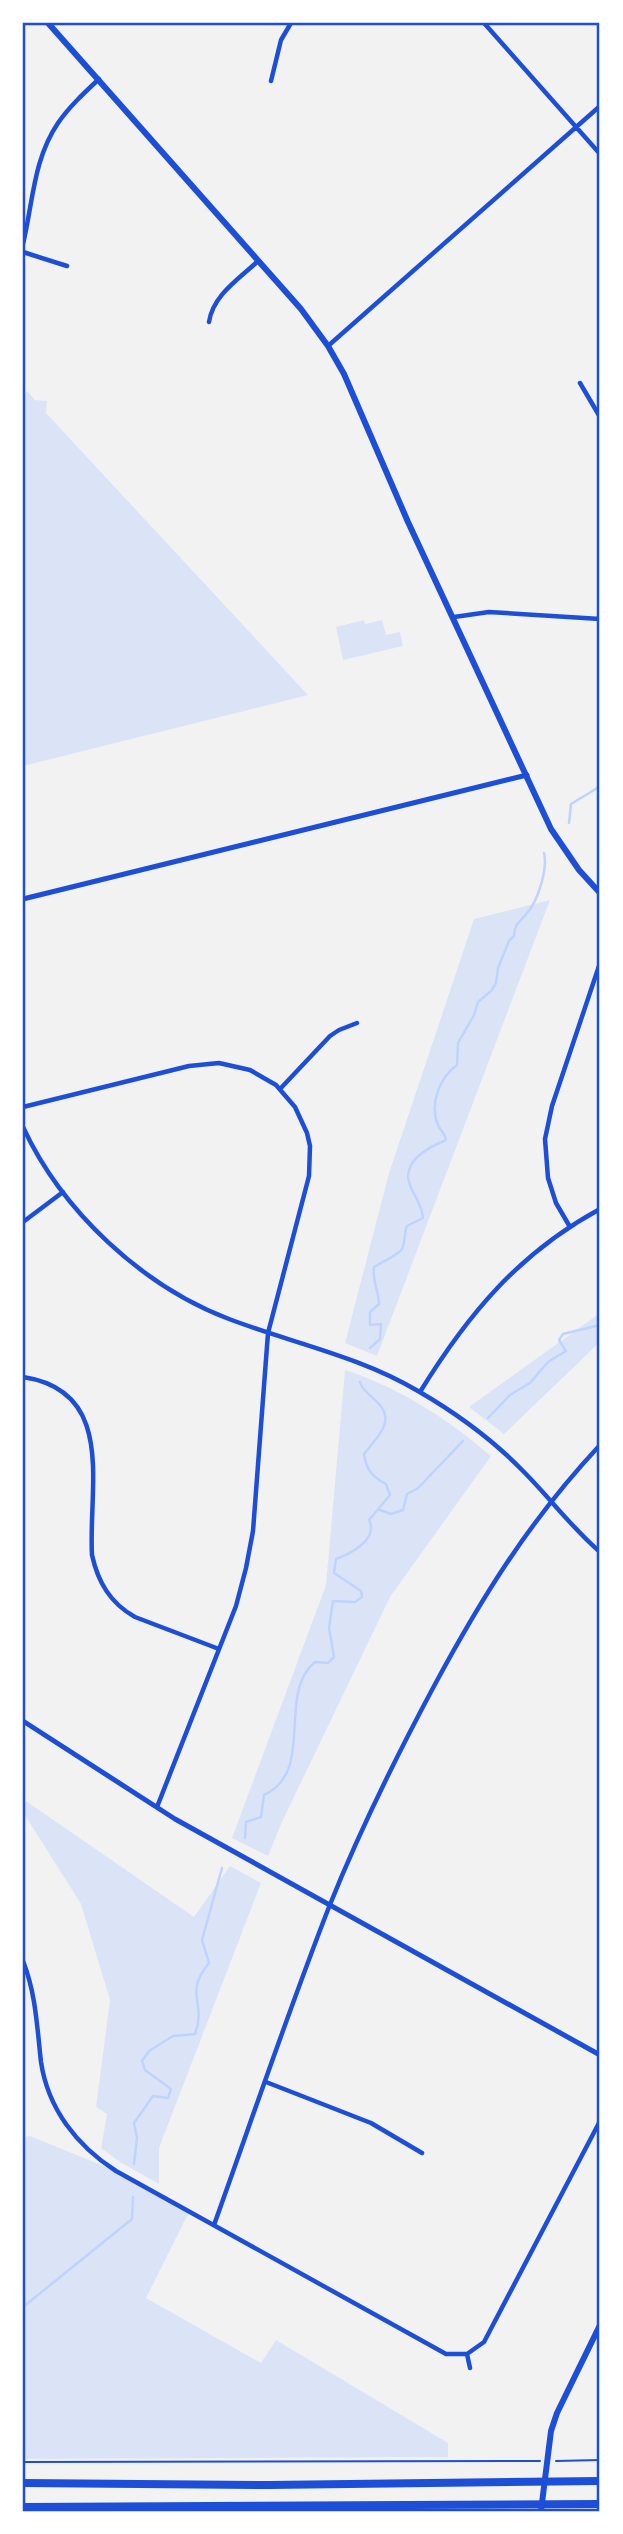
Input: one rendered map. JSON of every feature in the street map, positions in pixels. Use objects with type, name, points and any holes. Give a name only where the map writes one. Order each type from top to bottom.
[{"type":"highway","points":[[23,2483],[269,2485],[600,2481]]},
{"type":"highway","points":[[23,2507],[600,2504]]},
{"type":"main road","points":[[48,23],[301,309],[328,346],[349,386],[408,522],[559,843],[600,893]]},
{"type":"main road","points":[[541,2511],[550,2444],[562,2399],[600,2325]]},
{"type":"street","points":[[271,80],[281,40],[291,23]]},
{"type":"street","points":[[484,23],[600,154]]},
{"type":"street","points":[[23,244],[36,172],[50,137],[69,109],[99,79]]},
{"type":"street","points":[[328,346],[600,106]]},
{"type":"street","points":[[23,252],[67,266]]},
{"type":"street","points":[[209,323],[219,296],[259,261]]},
{"type":"street","points":[[580,383],[600,417]]},
{"type":"street","points":[[454,617],[489,612],[600,619]]},
{"type":"street","points":[[23,899],[527,775]]},
{"type":"street","points":[[570,1227],[553,1195],[545,1139],[552,1106],[600,963]]},
{"type":"street","points":[[280,1089],[330,1036],[347,1025],[358,1023]]},
{"type":"street","points":[[23,1107],[204,1063],[235,1065],[250,1070],[280,1089],[301,1118],[310,1146],[309,1176],[268,1333],[253,1531],[240,1591],[156,1808]]},
{"type":"street","points":[[23,1127],[42,1162],[63,1192],[106,1240],[155,1279],[204,1308],[268,1333],[367,1365],[420,1392],[468,1423],[504,1453],[567,1521],[600,1552]]},
{"type":"street","points":[[23,1222],[63,1192]]},
{"type":"street","points":[[420,1392],[461,1329],[491,1293],[516,1268],[570,1227],[600,1209]]},
{"type":"street","points":[[23,1377],[47,1382],[58,1388],[75,1403],[86,1420],[92,1445],[92,1555],[98,1576],[108,1595],[124,1611],[135,1617],[219,1649]]},
{"type":"street","points":[[214,2225],[330,1906],[393,1765],[457,1644],[500,1571],[550,1501],[600,1445]]},
{"type":"street","points":[[23,1721],[156,1808],[600,2055]]},
{"type":"street","points":[[23,1961],[37,2015],[41,2064],[46,2083],[64,2122],[88,2150],[102,2162],[446,2354],[467,2354],[484,2342],[600,2121]]},
{"type":"street","points":[[266,2082],[371,2123],[422,2153]]},
{"type":"street","points":[[467,2354],[470,2368]]},
{"type":"path","points":[[23,2462],[600,2460]]},
{"type":"shaded area","points":[[27,391],[35,400],[47,401],[46,413],[308,695],[23,766],[23,395]]},
{"type":"shaded area","points":[[364,620],[365,624],[382,620],[386,635],[400,632],[403,646],[343,660],[336,627]]},
{"type":"shaded area","points":[[550,900],[377,1356],[345,1343],[389,1173],[474,919]]},
{"type":"shaded area","points":[[600,1313],[600,1342],[504,1434],[469,1407]]},
{"type":"shaded area","points":[[345,1370],[404,1395],[458,1429],[491,1456],[390,1597],[268,1856],[232,1838],[326,1585]]},
{"type":"shaded area","points":[[26,1801],[194,1917],[230,1866],[261,1883],[159,2148],[159,2184],[101,2148],[107,2114],[96,2107],[110,2000],[81,1904],[23,1812],[23,1803]]},
{"type":"shaded area","points":[[30,2136],[116,2171],[189,2212],[146,2298],[261,2363],[276,2340],[448,2443],[448,2457],[23,2459],[23,2137]]},
{"type":"waterway","points":[[569,823],[571,804],[599,787],[600,783]]},
{"type":"waterway","points":[[370,1348],[380,1339],[381,1324],[370,1325],[370,1312],[379,1304],[374,1267],[400,1251],[407,1226],[423,1218],[409,1182],[410,1167],[419,1155],[446,1140],[436,1117],[438,1092],[446,1076],[457,1065],[458,1043],[474,1015],[478,1002],[496,983],[498,968],[509,941],[514,936],[516,926],[535,901],[543,875],[544,853]]},
{"type":"waterway","points":[[488,1418],[510,1395],[530,1383],[548,1362],[566,1351],[559,1340],[563,1334],[600,1325]]},
{"type":"waterway","points":[[245,1838],[246,1822],[261,1817],[264,1795],[280,1784],[288,1769],[293,1751],[298,1693],[304,1676],[315,1662],[328,1663],[334,1657],[329,1628],[333,1601],[355,1602],[362,1597],[361,1591],[334,1573],[336,1559],[362,1545],[370,1533],[369,1520],[390,1495],[386,1484],[370,1472],[364,1454],[382,1431],[385,1424],[384,1411],[363,1389],[360,1382]]},
{"type":"waterway","points":[[380,1510],[391,1514],[403,1510],[407,1494],[417,1489],[463,1441]]},
{"type":"waterway","points":[[134,2164],[137,2138],[134,2123],[153,2096],[168,2098],[171,2089],[145,2070],[142,2061],[149,2051],[173,2036],[195,2034],[199,2014],[196,1991],[201,1974],[209,1963],[202,1940],[222,1868]]},
{"type":"waterway","points":[[23,2307],[132,2219],[133,2197]]}]
